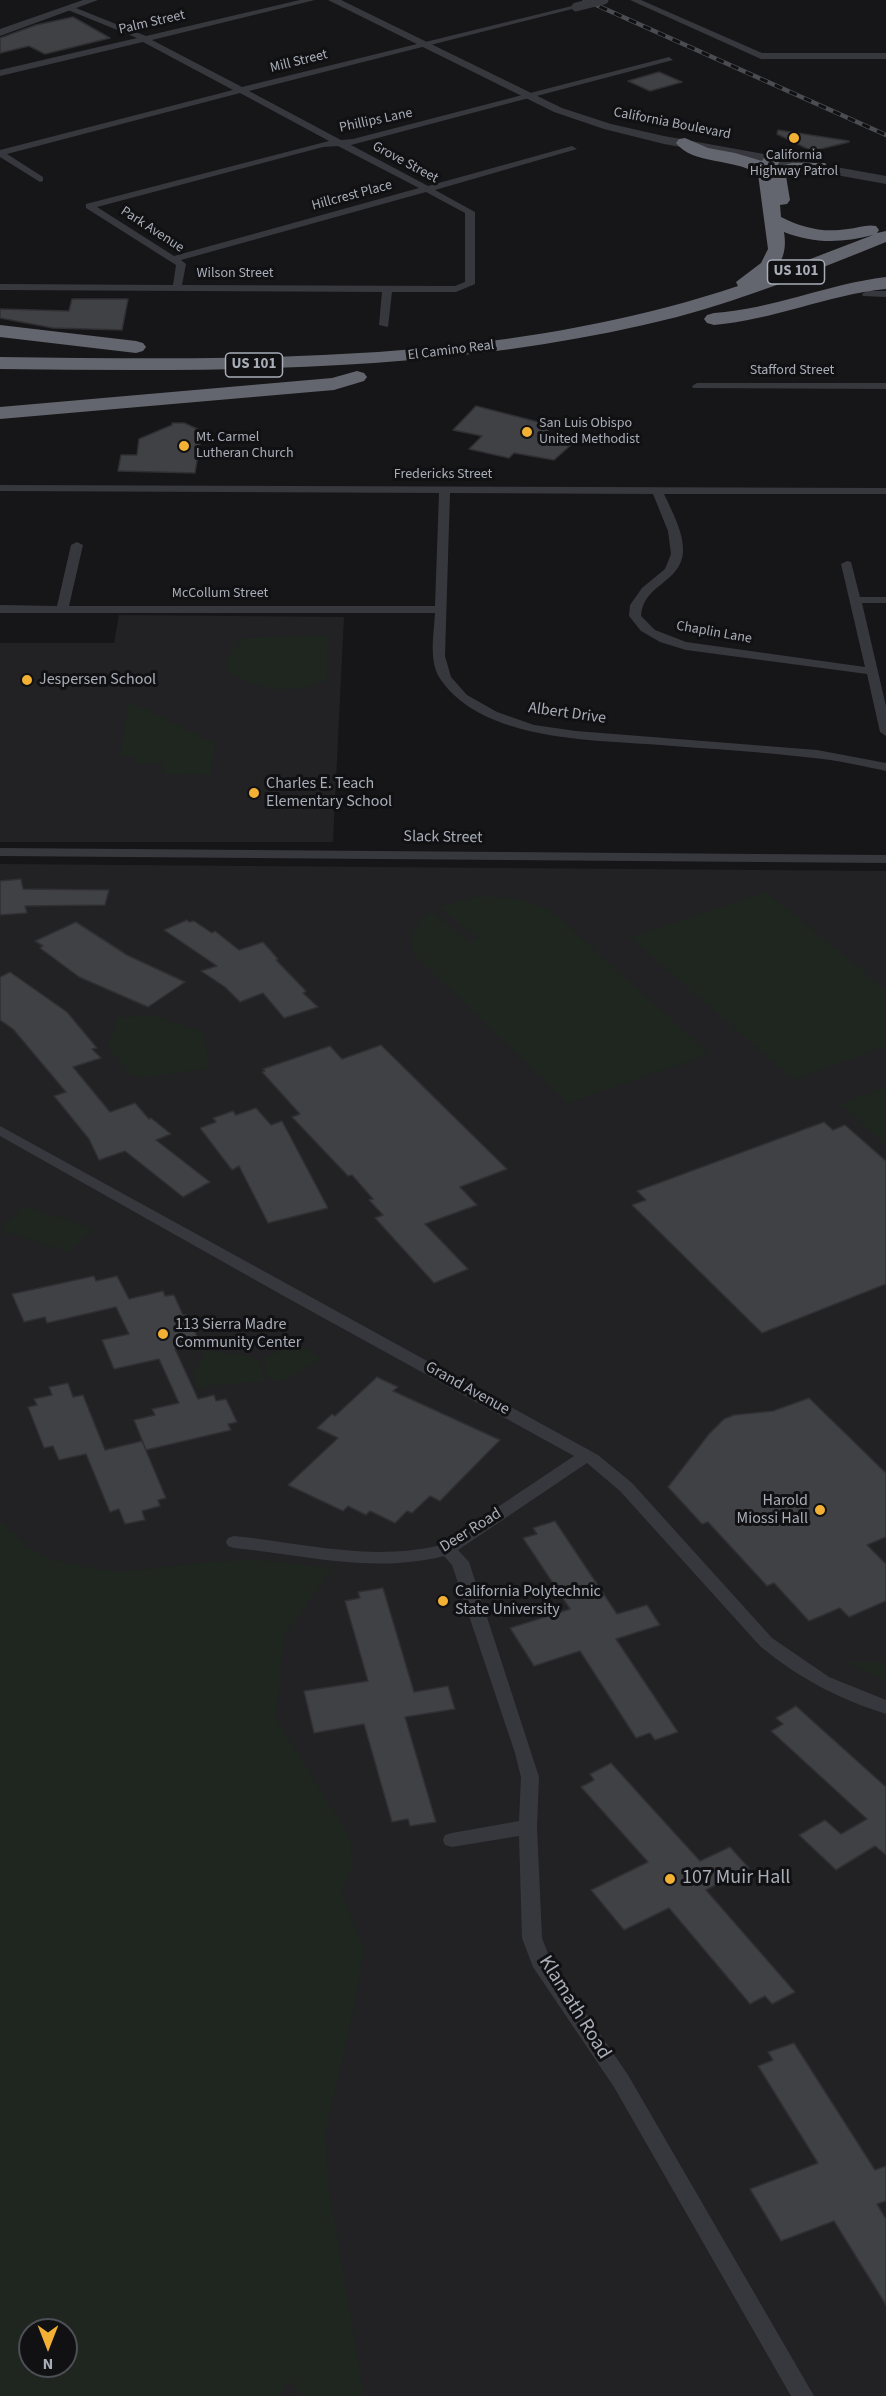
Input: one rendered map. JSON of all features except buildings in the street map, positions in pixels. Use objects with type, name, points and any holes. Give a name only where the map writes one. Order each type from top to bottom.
[{"type":"highway","points":[[685,144],[701,152],[769,165],[777,249],[769,266],[753,278],[717,293],[709,311],[736,319],[840,288],[886,283]]},
{"type":"highway","points":[[774,216],[781,204],[777,177],[780,172],[792,168],[819,166]]},
{"type":"highway","points":[[774,216],[800,234],[824,237],[853,234],[886,225]]},
{"type":"highway","name":"El Camino Real","points":[[0,379],[213,380],[357,377],[530,358],[615,343],[709,311],[771,282],[886,236]]},
{"type":"highway","name":"El Camino Real","points":[[0,363],[299,363],[392,358],[506,345],[784,297],[853,270]]},
{"type":"highway","points":[[0,332],[106,345],[232,353],[346,353],[506,345]]},
{"type":"highway","points":[[0,413],[334,384],[357,377]]},
{"type":"street","points":[[0,33],[93,0]]},
{"type":"street","name":"Palm Street","points":[[0,73],[311,0]]},
{"type":"street","name":"California Boulevard","points":[[333,0],[558,110],[608,127],[685,144]]},
{"type":"street","name":"Mill Street","points":[[0,153],[241,90],[604,0]]},
{"type":"street","points":[[634,0],[762,56],[886,56]]},
{"type":"street","name":"Grove Street","points":[[71,8],[144,39],[470,212],[470,284]]},
{"type":"street","name":"Phillips Lane","points":[[89,206],[323,144],[339,144],[532,97],[669,60]]},
{"type":"street","name":"Hillcrest Place","points":[[173,259],[572,149]]},
{"type":"street","points":[[0,153],[40,179]]},
{"type":"street","points":[[769,165],[819,166],[886,180]]},
{"type":"street","name":"Park Avenue","points":[[89,206],[181,264],[177,288]]},
{"type":"street","name":"Wilson Street","points":[[0,287],[456,288],[470,284]]},
{"type":"street","points":[[384,325],[387,288]]},
{"type":"street","points":[[867,294],[886,294]]},
{"type":"street","name":"Stafford Street","points":[[697,386],[886,386]]},
{"type":"street","name":"Fredericks Street","points":[[0,488],[886,491]]},
{"type":"street","name":"Albert Drive","points":[[445,490],[439,656],[445,678],[463,698],[493,716],[532,728],[576,735],[818,754],[886,767]]},
{"type":"street","name":"Chaplin Lane","points":[[658,492],[678,552],[671,570],[640,595],[635,602],[635,616],[648,631],[686,646],[871,671]]},
{"type":"street","points":[[62,609],[77,545]]},
{"type":"street","points":[[847,564],[886,732]]},
{"type":"street","points":[[856,600],[886,600]]},
{"type":"street","name":"McCollum Street","points":[[0,609],[440,610]]},
{"type":"street","name":"Slack Street","points":[[0,852],[886,860]]},
{"type":"street","name":"Grand Avenue","points":[[0,1130],[287,1292],[586,1456],[626,1487],[766,1642],[785,1659],[839,1690],[886,1707]]},
{"type":"street","name":"Deer Road","points":[[234,1542],[380,1560],[406,1559],[447,1549],[586,1456]]},
{"type":"street","name":"Klamath Road","points":[[447,1549],[460,1562],[530,1777],[528,1827],[532,1938],[543,1967],[621,2081],[803,2396]]},
{"type":"street","points":[[452,1840],[528,1827]]},
{"type":"shaded area","points":[[119,615],[344,617],[333,842],[0,842],[0,643],[114,643]]},
{"type":"shaded area","points":[[328,635],[327,680],[314,685],[276,689],[252,683],[228,672],[227,659],[242,638]]},
{"type":"shaded area","points":[[129,701],[215,744],[211,775],[162,774],[163,763],[138,763],[139,757],[120,757]]},
{"type":"shaded area","name":"California Polytechnic State University","points":[[0,864],[886,871],[886,2396],[0,2396]]},
{"type":"shaded area","points":[[766,892],[886,990],[886,1046],[794,1080],[630,937]]},
{"type":"shaded area","points":[[475,897],[526,901],[555,914],[709,1054],[568,1103],[413,953],[412,940],[415,929],[431,911],[469,942],[478,939],[439,907]]},
{"type":"shaded area","points":[[155,1016],[204,1033],[209,1068],[145,1078],[130,1075],[107,1046],[118,1017]]},
{"type":"shaded area","points":[[886,1087],[886,1145],[840,1104]]},
{"type":"shaded area","points":[[23,1206],[93,1228],[69,1252],[0,1230]]},
{"type":"shaded area","points":[[295,1343],[320,1358],[280,1382],[273,1381],[266,1373],[264,1359]]},
{"type":"shaded area","points":[[203,1349],[250,1356],[256,1359],[260,1363],[264,1382],[219,1384],[197,1389],[192,1375],[203,1357]]},
{"type":"shaded area","points":[[0,1521],[29,1548],[54,1560],[108,1571],[257,1560],[333,1568],[284,1636],[276,1719],[350,1837],[353,1867],[341,1893],[364,1949],[354,2008],[325,2134],[329,2190],[364,2396],[303,2396],[289,2380],[279,2396],[0,2396]]},
{"type":"shaded area","points":[[843,1662],[886,1662],[886,1680]]},
{"type":"railway","points":[[585,0],[886,135]]},
{"type":"place","name":"California Highway Patrol","points":[[794,138]]},
{"type":"place","name":"San Luis Obispo United Methodist","points":[[527,432]]},
{"type":"place","name":"Mt. Carmel Lutheran Church","points":[[184,446]]},
{"type":"place","name":"Jespersen School","points":[[27,680]]},
{"type":"place","name":"Charles E. Teach Elementary School","points":[[254,793]]},
{"type":"place","name":"113 Sierra Madre Community Center","points":[[163,1334]]},
{"type":"place","name":"Harold Miossi Hall","points":[[820,1510]]},
{"type":"place","name":"California Polytechnic State University","points":[[443,1601]]},
{"type":"place","name":"107 Muir Hall","points":[[670,1879]]}]
